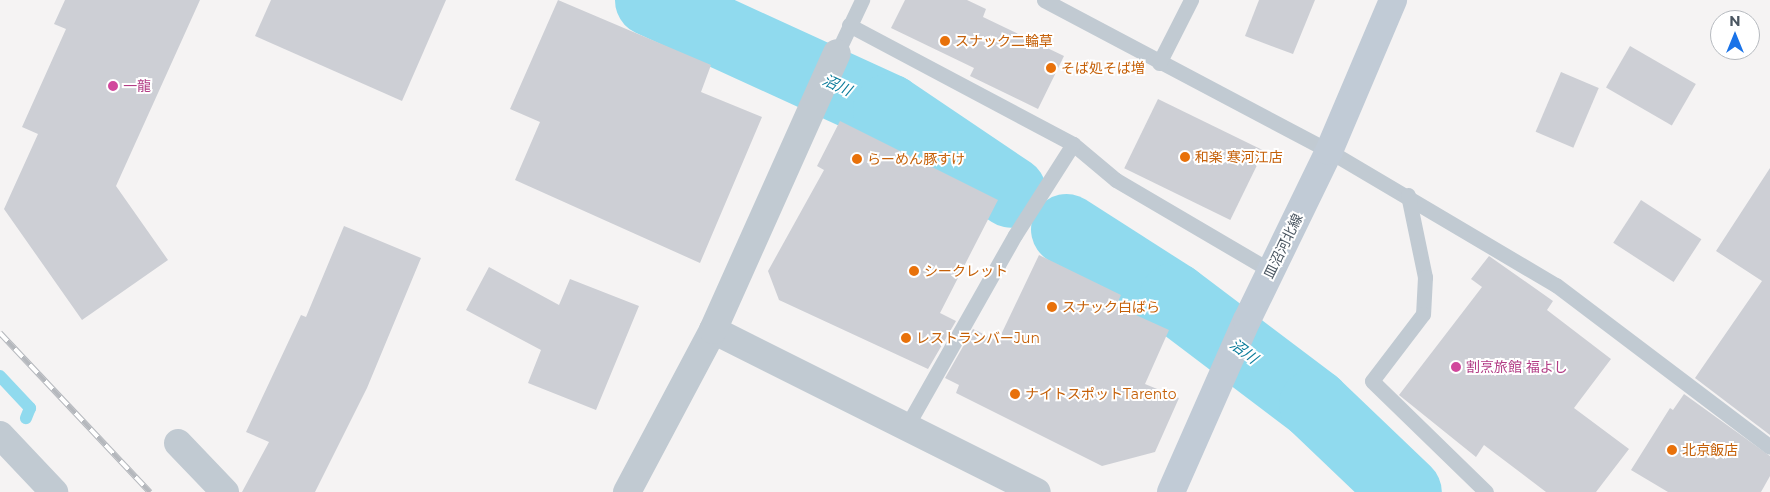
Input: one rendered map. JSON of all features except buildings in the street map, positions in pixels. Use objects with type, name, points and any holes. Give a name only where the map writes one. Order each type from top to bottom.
[{"type":"main road","name":"皿沼河北線","points":[[1171,492],[1220,385],[1247,320],[1329,151],[1393,0]]},
{"type":"street","points":[[627,492],[713,330],[810,118],[837,53]]},
{"type":"street","points":[[713,330],[908,424],[1037,492]]},
{"type":"street","points":[[0,434],[54,492]]},
{"type":"street","points":[[178,443],[225,492]]},
{"type":"lane","points":[[837,53],[849,24],[862,0]]},
{"type":"lane","points":[[1044,0],[1159,63],[1329,151],[1408,195],[1556,285],[1770,446]]},
{"type":"lane","points":[[1159,63],[1191,0]]},
{"type":"lane","points":[[849,24],[1072,144],[1116,180],[1271,271]]},
{"type":"lane","points":[[908,424],[1015,235],[1072,144]]},
{"type":"lane","points":[[1408,195],[1425,276],[1423,314],[1372,381],[1486,492]]},
{"type":"waterway","name":"沼川","points":[[650,0],[888,109],[1011,192]]},
{"type":"waterway","name":"沼川","points":[[1066,229],[1174,298],[1314,404],[1406,492]]},
{"type":"waterway","points":[[0,376],[30,408],[26,418]]},
{"type":"railway","points":[[0,333],[150,492]]},
{"type":"place","name":"スナック二輪草","points":[[945,41]]},
{"type":"place","name":"そば処そば増","points":[[1051,68]]},
{"type":"place","name":"一龍","points":[[113,86]]},
{"type":"place","name":"和楽 寒河江店","points":[[1185,157]]},
{"type":"place","name":"らーめん豚すけ","points":[[857,159]]},
{"type":"place","name":"シークレット","points":[[914,271]]},
{"type":"place","name":"スナック白ばら","points":[[1052,307]]},
{"type":"place","name":"レストランバーJun","points":[[906,338]]},
{"type":"place","name":"割烹旅館 福よし","points":[[1456,367]]},
{"type":"place","name":"ナイトスポットTarento","points":[[1015,394]]},
{"type":"place","name":"北京飯店","points":[[1672,450]]}]
